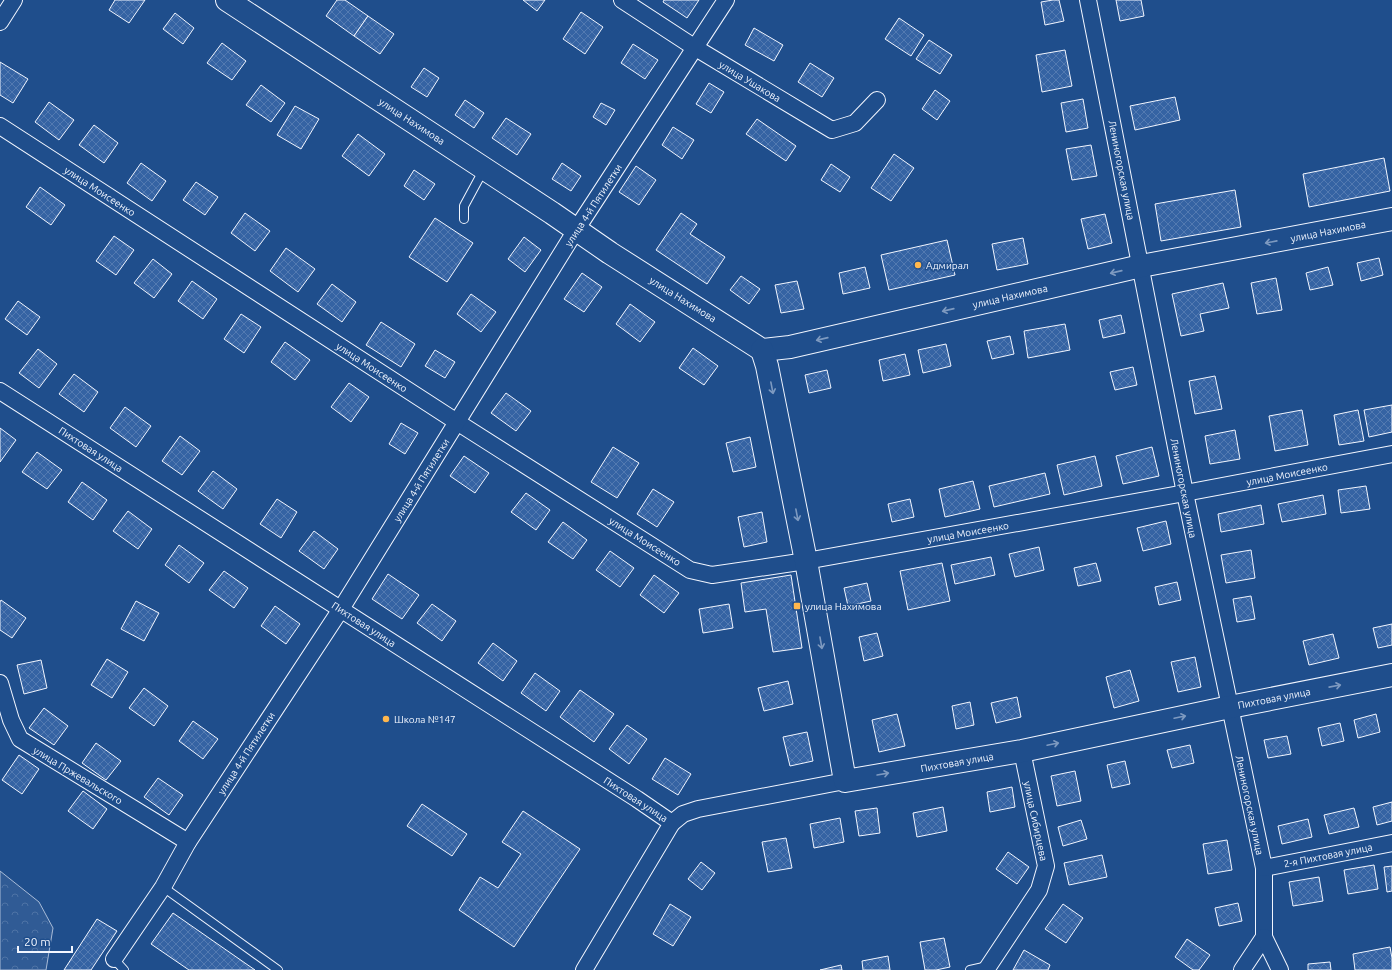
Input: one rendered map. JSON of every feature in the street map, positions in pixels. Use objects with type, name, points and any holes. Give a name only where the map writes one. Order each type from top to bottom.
[{"type":"street","points":[[0,22],[14,0]]},
{"type":"street","name":"улица Нахимова","points":[[227,0],[576,230],[762,350],[790,347],[1141,266],[1392,220]]},
{"type":"street","name":"улица Ушакова","points":[[622,0],[694,48],[832,130],[855,123],[877,100]]},
{"type":"street","name":"улица 4-й Пятилетки","points":[[119,964],[188,842],[341,609],[576,230],[726,0]]},
{"type":"street","name":"Лениногорская улица","points":[[1088,0],[1185,494],[1264,868],[1264,938]]},
{"type":"street","name":"улица Моисеенко","points":[[0,126],[457,422],[690,570],[712,575],[806,561],[1185,494],[1392,454]]},
{"type":"street","points":[[762,350],[767,366],[806,561],[845,781]]},
{"type":"street","name":"Пихтовая улица","points":[[0,391],[637,799],[672,823],[683,814],[698,809],[845,781],[1022,751],[1230,707],[1392,675]]},
{"type":"street","name":"улица Пржевальского","points":[[0,683],[11,720],[20,739],[188,842]]},
{"type":"street","name":"улица Сибирцева","points":[[988,968],[1039,890],[1046,866],[1022,751]]},
{"type":"street","points":[[584,970],[672,823]]},
{"type":"street","name":"2-я Пихтовая улица","points":[[1264,868],[1392,843]]},
{"type":"street","points":[[1242,970],[1264,938],[1280,970]]},
{"type":"lane","points":[[464,219],[464,206],[484,168]]},
{"type":"lane","points":[[163,887],[278,970]]},
{"type":"lane","points":[[970,970],[988,968]]},
{"type":"green space","points":[[0,871],[39,902],[53,928],[46,970],[0,970]]},
{"type":"building","points":[[115,0],[145,0],[129,23],[109,10]]},
{"type":"building","points":[[337,0],[345,0],[368,16],[354,36],[326,16]]},
{"type":"building","points":[[523,0],[545,0],[537,11]]},
{"type":"building","points":[[664,0],[699,0],[687,18],[663,2]]},
{"type":"building","points":[[1059,0],[1064,21],[1045,25],[1041,2]]},
{"type":"building","points":[[1116,0],[1141,0],[1144,16],[1120,21]]},
{"type":"building","points":[[581,12],[603,27],[585,54],[563,39]]},
{"type":"building","points":[[175,13],[194,28],[183,44],[163,29]]},
{"type":"building","points":[[368,16],[394,34],[380,54],[354,36]]},
{"type":"building","points":[[899,18],[924,35],[911,56],[885,39]]},
{"type":"building","points":[[754,28],[783,45],[774,61],[745,45]]},
{"type":"building","points":[[929,40],[952,55],[940,74],[916,59]]},
{"type":"building","points":[[222,43],[246,61],[232,80],[207,63]]},
{"type":"building","points":[[633,44],[658,60],[645,79],[621,63]]},
{"type":"building","points":[[1065,50],[1072,86],[1042,92],[1036,55]]},
{"type":"building","points":[[0,62],[28,79],[13,103],[0,95]]},
{"type":"building","points":[[810,63],[834,78],[822,97],[798,82]]},
{"type":"building","points":[[424,68],[439,78],[427,97],[411,87]]},
{"type":"building","points":[[709,83],[724,92],[711,113],[696,104]]},
{"type":"building","points":[[261,85],[285,103],[271,122],[246,105]]},
{"type":"building","points":[[935,90],[950,101],[937,120],[922,109]]},
{"type":"building","points":[[1175,97],[1180,120],[1135,130],[1130,106]]},
{"type":"building","points":[[1083,99],[1088,128],[1066,132],[1061,103]]},
{"type":"building","points":[[465,100],[484,113],[474,128],[455,115]]},
{"type":"building","points":[[49,102],[74,120],[59,140],[35,122]]},
{"type":"building","points":[[601,103],[615,110],[606,125],[593,117]]},
{"type":"building","points":[[295,106],[319,119],[301,149],[277,135]]},
{"type":"building","points":[[506,118],[531,134],[517,155],[492,138]]},
{"type":"building","points":[[757,119],[796,146],[786,161],[746,134]]},
{"type":"building","points":[[94,125],[118,143],[104,163],[79,145]]},
{"type":"building","points":[[673,127],[694,140],[682,159],[662,145]]},
{"type":"building","points":[[358,134],[385,154],[369,176],[342,156]]},
{"type":"building","points":[[1091,145],[1097,176],[1072,180],[1066,149]]},
{"type":"building","points":[[894,154],[914,168],[891,201],[871,188]]},
{"type":"building","points":[[1384,158],[1390,191],[1309,207],[1303,174]]},
{"type":"building","points":[[141,163],[166,181],[152,201],[127,183]]},
{"type":"building","points":[[562,163],[581,176],[571,191],[552,179]]},
{"type":"building","points":[[831,164],[850,177],[840,192],[821,180]]},
{"type":"building","points":[[636,166],[656,180],[639,205],[619,192]]},
{"type":"building","points":[[414,170],[435,184],[424,200],[404,186]]},
{"type":"building","points":[[196,182],[218,197],[205,215],[183,200]]},
{"type":"building","points":[[40,187],[65,205],[51,225],[26,207]]},
{"type":"building","points":[[1235,190],[1241,227],[1161,241],[1155,204]]},
{"type":"building","points":[[245,213],[270,231],[255,251],[231,233]]},
{"type":"building","points":[[681,213],[697,224],[690,234],[725,257],[707,284],[656,250]]},
{"type":"building","points":[[1105,214],[1112,243],[1088,249],[1081,219]]},
{"type":"building","points":[[435,218],[473,243],[447,282],[409,257]]},
{"type":"building","points":[[114,236],[134,250],[116,275],[96,261]]},
{"type":"building","points":[[524,237],[541,250],[525,272],[508,259]]},
{"type":"building","points":[[1023,238],[1028,264],[997,270],[992,244]]},
{"type":"building","name":"Адмирал","points":[[947,240],[955,275],[889,290],[881,255]]},
{"type":"building","points":[[286,248],[315,269],[298,292],[270,271]]},
{"type":"building","points":[[1379,258],[1383,275],[1361,281],[1357,263]]},
{"type":"building","points":[[153,259],[172,274],[154,298],[134,283]]},
{"type":"building","points":[[865,267],[870,288],[843,294],[839,273]]},
{"type":"building","points":[[1328,267],[1333,285],[1310,290],[1306,273]]},
{"type":"building","points":[[582,273],[602,287],[584,312],[564,299]]},
{"type":"building","points":[[741,276],[760,289],[749,304],[730,290]]},
{"type":"building","points":[[1276,278],[1282,310],[1257,314],[1251,283]]},
{"type":"building","points":[[192,281],[217,299],[203,319],[178,301]]},
{"type":"building","points":[[797,281],[804,309],[781,313],[775,285]]},
{"type":"building","points":[[1223,283],[1229,308],[1200,314],[1204,331],[1181,336],[1172,294]]},
{"type":"building","points":[[332,284],[356,302],[342,322],[317,304]]},
{"type":"building","points":[[471,294],[496,312],[481,332],[457,314]]},
{"type":"building","points":[[18,301],[40,317],[27,335],[5,319]]},
{"type":"building","points":[[630,304],[655,322],[640,342],[616,324]]},
{"type":"building","points":[[241,314],[261,327],[244,353],[224,339]]},
{"type":"building","points":[[1121,315],[1125,333],[1103,338],[1099,320]]},
{"type":"building","points":[[381,322],[415,344],[401,367],[366,345]]},
{"type":"building","points":[[1065,324],[1070,350],[1028,358],[1024,331]]},
{"type":"building","points":[[1010,336],[1014,354],[992,359],[987,341]]},
{"type":"building","points":[[285,342],[310,360],[295,380],[271,362]]},
{"type":"building","points":[[946,344],[951,366],[923,373],[918,350]]},
{"type":"building","points":[[693,348],[718,366],[704,385],[679,368]]},
{"type":"building","points":[[38,349],[57,364],[39,388],[19,373]]},
{"type":"building","points":[[435,350],[455,362],[445,378],[425,366]]},
{"type":"building","points":[[905,354],[910,375],[883,381],[879,360]]},
{"type":"building","points":[[1133,367],[1137,385],[1115,390],[1110,372]]},
{"type":"building","points":[[827,370],[831,388],[809,393],[805,375]]},
{"type":"building","points":[[74,374],[98,392],[84,412],[59,394]]},
{"type":"building","points":[[1215,376],[1222,409],[1195,414],[1189,381]]},
{"type":"building","points":[[349,383],[369,397],[351,422],[331,407]]},
{"type":"building","points":[[506,393],[531,411],[516,431],[491,413]]},
{"type":"building","points":[[1392,405],[1392,432],[1369,437],[1364,410]]},
{"type":"building","points":[[125,407],[151,426],[136,447],[110,428]]},
{"type":"building","points":[[1302,410],[1308,445],[1275,451],[1269,416]]},
{"type":"building","points":[[1358,410],[1364,441],[1339,445],[1334,415]]},
{"type":"building","points":[[401,423],[418,433],[405,454],[389,444]]},
{"type":"building","points":[[0,428],[16,440],[0,462]]},
{"type":"building","points":[[1235,430],[1240,459],[1210,464],[1205,436]]},
{"type":"building","points":[[180,436],[200,451],[182,475],[162,461]]},
{"type":"building","points":[[750,437],[756,467],[733,472],[726,443]]},
{"type":"building","points":[[613,447],[639,463],[617,498],[591,482]]},
{"type":"building","points":[[1152,447],[1159,476],[1123,484],[1116,456]]},
{"type":"building","points":[[37,452],[62,470],[47,489],[22,472]]},
{"type":"building","points":[[464,456],[489,473],[475,493],[450,476]]},
{"type":"building","points":[[1095,456],[1102,486],[1064,495],[1057,465]]},
{"type":"building","points":[[213,471],[237,489],[223,509],[198,491]]},
{"type":"building","points":[[1045,473],[1050,494],[994,507],[989,486]]},
{"type":"building","points":[[973,481],[980,509],[945,517],[939,489]]},
{"type":"building","points":[[82,482],[107,500],[93,520],[68,502]]},
{"type":"building","points":[[1366,486],[1370,509],[1341,513],[1338,490]]},
{"type":"building","points":[[653,489],[674,502],[657,527],[637,514]]},
{"type":"building","points":[[526,493],[550,510],[536,530],[511,512]]},
{"type":"building","points":[[1323,495],[1326,514],[1282,522],[1278,504]]},
{"type":"building","points":[[277,499],[297,512],[281,538],[260,524]]},
{"type":"building","points":[[910,499],[914,517],[892,522],[888,504]]},
{"type":"building","points":[[1261,505],[1264,524],[1221,532],[1218,514]]},
{"type":"building","points":[[128,511],[152,529],[138,549],[113,531]]},
{"type":"building","points":[[762,512],[767,542],[744,547],[738,517]]},
{"type":"building","points":[[1166,521],[1171,544],[1143,551],[1137,528]]},
{"type":"building","points":[[563,522],[587,540],[573,559],[548,542]]},
{"type":"building","points":[[314,531],[338,549],[324,569],[299,551]]},
{"type":"building","points":[[179,545],[204,563],[189,583],[165,565]]},
{"type":"building","points":[[1039,547],[1044,570],[1015,577],[1009,554]]},
{"type":"building","points":[[1251,550],[1255,578],[1226,583],[1221,555]]},
{"type":"building","points":[[610,551],[634,568],[620,587],[596,570]]},
{"type":"building","points":[[991,557],[995,575],[955,584],[951,565]]},
{"type":"building","points":[[942,563],[950,601],[908,610],[900,571]]},
{"type":"building","points":[[1096,563],[1101,581],[1078,586],[1074,568]]},
{"type":"building","points":[[224,571],[248,588],[234,608],[209,590]]},
{"type":"building","points":[[388,574],[419,595],[402,619],[372,599]]},
{"type":"building","points":[[654,575],[679,593],[664,613],[640,595]]},
{"type":"building","points":[[791,575],[802,648],[773,652],[766,609],[745,612],[741,583]]},
{"type":"building","points":[[1177,582],[1181,600],[1159,605],[1155,587]]},
{"type":"building","points":[[867,583],[871,601],[848,606],[844,588]]},
{"type":"building","points":[[1251,596],[1255,619],[1237,622],[1233,599]]},
{"type":"building","points":[[1,600],[26,618],[12,638],[0,630]]},
{"type":"building","points":[[136,601],[159,613],[144,641],[121,629]]},
{"type":"building","points":[[432,604],[456,621],[442,641],[417,623]]},
{"type":"building","points":[[729,604],[733,628],[703,633],[699,609]]},
{"type":"building","points":[[275,606],[300,624],[286,644],[261,626]]},
{"type":"building","points":[[1392,624],[1392,645],[1378,648],[1373,628]]},
{"type":"building","points":[[877,633],[883,656],[864,661],[859,637]]},
{"type":"building","points":[[1333,634],[1339,658],[1309,665],[1303,641]]},
{"type":"building","points":[[493,643],[517,661],[503,681],[478,663]]},
{"type":"building","points":[[1195,657],[1201,687],[1178,692],[1171,662]]},
{"type":"building","points":[[107,659],[128,672],[112,698],[91,685]]},
{"type":"building","points":[[41,660],[47,688],[24,694],[17,665]]},
{"type":"building","points":[[1130,670],[1139,701],[1114,708],[1106,677]]},
{"type":"building","points":[[535,673],[560,691],[546,711],[521,693]]},
{"type":"building","points":[[788,681],[793,704],[764,711],[758,688]]},
{"type":"building","points":[[144,688],[168,706],[154,726],[129,708]]},
{"type":"building","points":[[580,690],[614,714],[594,742],[560,717]]},
{"type":"building","points":[[1017,697],[1021,717],[996,723],[991,703]]},
{"type":"building","points":[[970,702],[974,725],[956,729],[952,706]]},
{"type":"building","points":[[44,708],[68,726],[54,745],[29,728]]},
{"type":"building","points":[[897,714],[905,746],[879,752],[872,720]]},
{"type":"building","points":[[1376,714],[1380,732],[1358,738],[1354,720]]},
{"type":"building","points":[[193,721],[218,739],[203,759],[179,741]]},
{"type":"building","points":[[1340,723],[1344,741],[1322,746],[1318,728]]},
{"type":"building","points":[[627,725],[647,739],[629,764],[609,749]]},
{"type":"building","points":[[807,732],[813,761],[790,766],[783,737]]},
{"type":"building","points":[[1287,736],[1291,754],[1268,758],[1264,740]]},
{"type":"building","points":[[96,743],[121,761],[106,780],[82,763]]},
{"type":"building","points":[[1190,745],[1194,763],[1172,768],[1167,750]]},
{"type":"building","points":[[19,755],[39,769],[22,794],[2,780]]},
{"type":"building","points":[[665,758],[691,774],[678,795],[652,779]]},
{"type":"building","points":[[1125,761],[1130,784],[1112,788],[1107,765]]},
{"type":"building","points":[[1075,771],[1081,801],[1057,806],[1051,776]]},
{"type":"building","points":[[158,778],[183,795],[169,815],[144,797]]},
{"type":"building","points":[[1012,787],[1015,807],[990,812],[987,792]]},
{"type":"building","points":[[83,791],[107,809],[93,829],[68,811]]},
{"type":"building","points":[[1392,802],[1392,821],[1377,825],[1373,807]]},
{"type":"building","points":[[422,804],[467,834],[452,856],[407,826]]},
{"type":"building","points":[[943,807],[947,831],[917,837],[913,813]]},
{"type":"building","points":[[877,808],[880,833],[859,836],[855,811]]},
{"type":"building","points":[[1354,808],[1359,827],[1329,834],[1324,815]]},
{"type":"building","points":[[523,811],[580,849],[514,947],[459,910],[480,877],[498,888],[521,854],[502,842]]},
{"type":"building","points":[[840,818],[844,842],[814,848],[810,824]]},
{"type":"building","points":[[1308,819],[1312,837],[1282,844],[1278,826]]},
{"type":"building","points":[[1081,820],[1087,839],[1063,846],[1058,827]]},
{"type":"building","points":[[786,838],[792,868],[768,872],[762,842]]},
{"type":"building","points":[[1227,840],[1232,870],[1208,874],[1203,844]]},
{"type":"building","points":[[1008,852],[1029,867],[1017,884],[996,869]]},
{"type":"building","points":[[1102,855],[1107,877],[1069,885],[1064,863]]},
{"type":"building","points":[[701,862],[715,873],[702,890],[688,879]]},
{"type":"building","points":[[1374,865],[1378,889],[1348,894],[1344,870]]},
{"type":"building","points":[[1392,866],[1392,891],[1387,892],[1384,867]]},
{"type":"building","points":[[1319,877],[1323,901],[1293,906],[1289,882]]},
{"type":"building","points":[[1238,903],[1242,921],[1219,926],[1215,908]]},
{"type":"building","points":[[670,904],[691,917],[673,946],[653,934]]},
{"type":"building","points":[[1063,904],[1083,918],[1066,943],[1045,929]]},
{"type":"building","points":[[173,913],[255,970],[189,970],[151,944]]},
{"type":"building","points":[[97,919],[117,931],[91,970],[64,970]]},
{"type":"building","points":[[944,938],[950,967],[936,970],[925,970],[920,942]]},
{"type":"building","points":[[1187,939],[1210,955],[1199,970],[1193,970],[1175,957]]},
{"type":"building","points":[[1390,947],[1392,970],[1355,970],[1353,954]]},
{"type":"building","points":[[1024,950],[1050,965],[1048,970],[1013,970]]},
{"type":"building","points":[[888,956],[890,970],[863,970],[862,961]]},
{"type":"building","points":[[1330,962],[1331,970],[1308,970],[1308,964]]},
{"type":"building","points":[[841,965],[842,970],[820,970]]},
{"type":"place","name":"Адмирал","points":[[918,265]]},
{"type":"place","name":"улица Нахимова","points":[[797,606]]},
{"type":"place","name":"Школа №147","points":[[386,719]]}]
